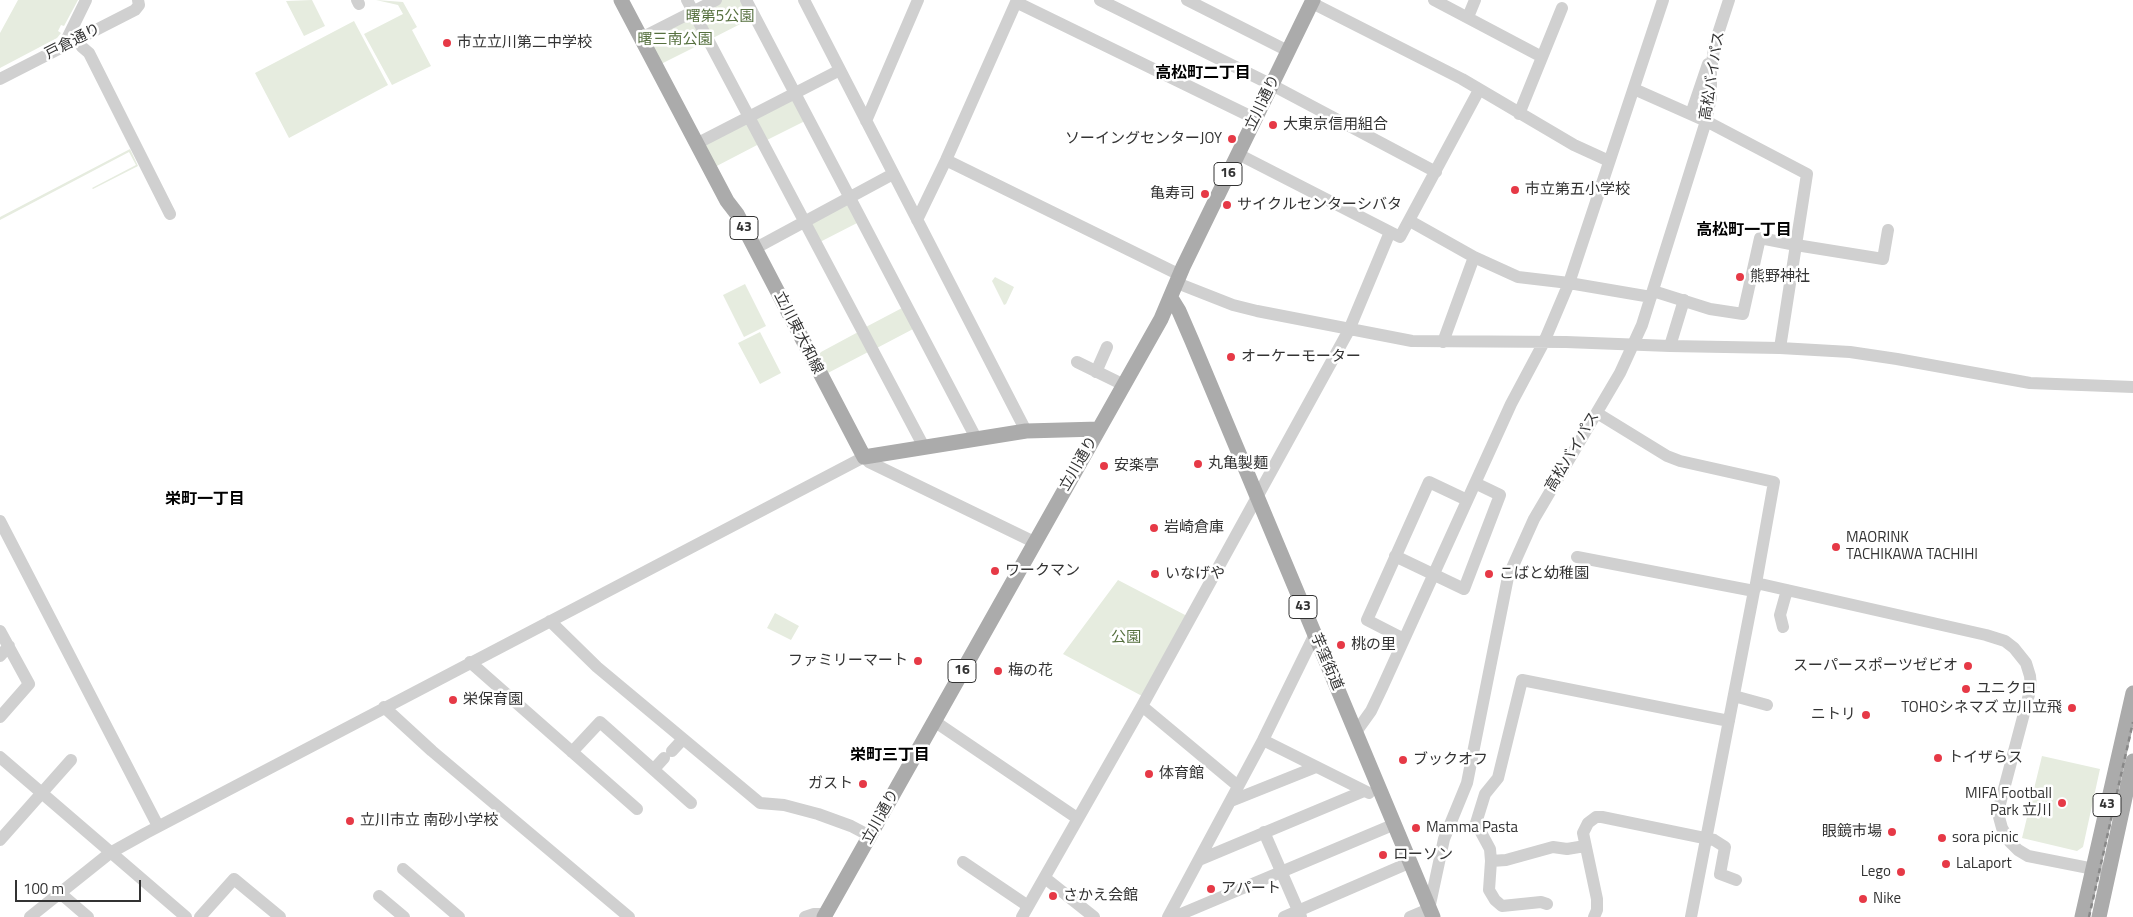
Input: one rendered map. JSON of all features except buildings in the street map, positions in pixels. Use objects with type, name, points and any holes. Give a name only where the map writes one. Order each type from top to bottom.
[{"type":"main road","name":"立川東大和線","points":[[621,0],[696,144],[727,201],[737,214],[864,457]]},
{"type":"main road","name":"立川通り","points":[[825,916],[1034,542],[1124,386],[1171,298],[1178,279],[1313,1]]},
{"type":"main road","name":"芋窪街道","points":[[1171,298],[1185,323],[1431,913]]},
{"type":"main road","points":[[864,457],[1026,431],[1099,429]]},
{"type":"main road","name":"43","points":[[2082,917],[2133,693]]},
{"type":"main road","name":"43","points":[[2099,917],[2133,761]]},
{"type":"street","points":[[63,47],[86,0]]},
{"type":"street","name":"戸倉通り","points":[[0,79],[135,10],[139,5],[138,0]]},
{"type":"street","points":[[641,38],[690,6],[716,0]]},
{"type":"street","points":[[746,0],[976,438]]},
{"type":"street","points":[[804,0],[1026,431]]},
{"type":"street","points":[[866,121],[918,0]]},
{"type":"street","points":[[1100,0],[1272,85],[1436,172]]},
{"type":"street","points":[[1187,0],[1288,51]]},
{"type":"street","points":[[1434,0],[1542,58]]},
{"type":"street","points":[[1468,17],[1475,0]]},
{"type":"street","points":[[1356,732],[1371,711],[1511,404],[1544,342],[1569,283],[1662,0]]},
{"type":"street","name":"高松バイパス","points":[[1431,913],[1444,839],[1467,783],[1508,578],[1534,520],[1634,346],[1706,121],[1711,97],[1711,69],[1716,40],[1729,0]]},
{"type":"street","points":[[917,220],[1017,1],[1256,119]]},
{"type":"street","points":[[1313,1],[1462,79],[1574,145],[1609,161]]},
{"type":"street","points":[[690,6],[748,117],[806,221],[924,447]]},
{"type":"street","points":[[1519,114],[1562,8]]},
{"type":"street","points":[[78,40],[89,54],[170,214]]},
{"type":"street","points":[[1691,114],[1716,40]]},
{"type":"street","points":[[696,144],[795,94],[838,67]]},
{"type":"street","points":[[1634,89],[1706,121],[1807,174],[1780,348]]},
{"type":"street","points":[[1238,154],[1400,237],[1479,90]]},
{"type":"street","points":[[946,160],[1178,279],[1233,305],[1349,330],[1412,341],[1544,342],[1634,346],[1780,348],[1850,352],[1897,358],[2030,383],[2133,387]]},
{"type":"street","points":[[754,248],[893,174]]},
{"type":"street","points":[[1410,221],[1474,256],[1518,277],[1569,283],[1619,292],[1652,294],[1684,300],[1710,309],[1743,314],[1760,238],[1883,259],[1888,230]]},
{"type":"street","points":[[963,862],[1025,911],[1142,706],[1349,330],[1390,232]]},
{"type":"street","points":[[1443,342],[1474,256]]},
{"type":"street","points":[[1670,346],[1684,300]]},
{"type":"street","points":[[1096,372],[1107,347]]},
{"type":"street","points":[[1077,362],[1124,386]]},
{"type":"street","points":[[1597,413],[1667,456],[1680,461],[1774,482],[1691,917]]},
{"type":"street","points":[[30,917],[110,853],[158,826],[864,457],[869,462],[1034,542]]},
{"type":"street","points":[[1404,639],[1367,620],[1429,482],[1467,500]]},
{"type":"street","points":[[1396,556],[1464,589],[1500,495],[1475,483]]},
{"type":"street","points":[[0,521],[158,826]]},
{"type":"street","points":[[1577,557],[1755,587],[1787,590],[2005,641],[2014,648],[2026,663],[2031,687],[2000,804],[1999,817],[2002,828],[2010,842],[2028,856],[2108,872]]},
{"type":"street","points":[[1783,627],[1780,616],[1787,590]]},
{"type":"street","points":[[550,621],[598,667],[760,803],[784,805],[818,814],[851,826],[870,836]]},
{"type":"street","points":[[0,630],[4,651],[29,684],[0,717]]},
{"type":"street","points":[[1168,917],[1263,740],[1315,634]]},
{"type":"street","points":[[470,662],[637,809]]},
{"type":"street","points":[[1547,904],[1542,902],[1502,906],[1488,890],[1491,861],[1490,849],[1476,823],[1484,794],[1498,778],[1522,680],[1729,721]]},
{"type":"street","points":[[1734,696],[1767,705]]},
{"type":"street","points":[[1142,706],[1238,786]]},
{"type":"street","points":[[384,707],[432,751],[629,917]]},
{"type":"street","points":[[934,721],[1077,818]]},
{"type":"street","points":[[572,752],[600,722],[691,804]]},
{"type":"street","points":[[654,769],[683,739]]},
{"type":"street","points":[[1263,740],[1364,791],[1383,797]]},
{"type":"street","points":[[0,757],[186,917]]},
{"type":"street","points":[[0,840],[71,760]]},
{"type":"street","points":[[1231,801],[1316,767]]},
{"type":"street","points":[[1199,860],[1364,791]]},
{"type":"street","points":[[1594,917],[1597,910],[1597,898],[1583,833],[1588,823],[1602,816],[1706,837],[1725,847],[1720,874],[1736,880]]},
{"type":"street","points":[[1174,917],[1395,824]]},
{"type":"street","points":[[1264,832],[1300,914]]},
{"type":"street","points":[[1491,861],[1506,860],[1553,847],[1567,849],[1585,846]]},
{"type":"street","points":[[1284,917],[1300,914],[1411,862]]},
{"type":"street","points":[[403,869],[459,917]]},
{"type":"street","points":[[1045,878],[1094,917]]},
{"type":"street","points":[[200,917],[234,879],[280,917]]},
{"type":"street","points":[[60,893],[88,917]]},
{"type":"street","points":[[379,896],[404,917]]},
{"type":"street","points":[[1410,917],[1431,913]]},
{"type":"street","points":[[805,917],[814,914],[825,916]]},
{"type":"green space","points":[[18,0],[78,0],[64,26],[61,25],[58,31],[61,33],[57,38],[0,68],[0,33]]},
{"type":"green space","points":[[312,0],[325,26],[304,36],[286,1]]},
{"type":"green space","points":[[376,0],[403,2],[417,27],[412,30],[431,66],[392,85],[364,34],[403,14],[398,5]]},
{"type":"green space","name":"曙第5公園","points":[[719,0],[745,0],[754,17],[709,40],[695,13]]},
{"type":"green space","name":"曙三南公園","points":[[693,14],[707,41],[657,66],[643,38]]},
{"type":"green space","points":[[354,21],[388,85],[289,138],[255,73]]},
{"type":"green space","points":[[794,94],[807,120],[763,142],[750,118]]},
{"type":"green space","points":[[748,118],[761,143],[711,169],[697,144]]},
{"type":"green space","points":[[130,149],[138,166],[92,188],[136,165],[129,152],[0,220],[0,217]]},
{"type":"green space","points":[[848,200],[859,222],[820,242],[809,221]]},
{"type":"green space","points":[[995,277],[1014,287],[1004,305],[992,281]]},
{"type":"green space","points":[[745,284],[766,326],[744,337],[723,295]]},
{"type":"green space","points":[[902,308],[915,328],[875,349],[864,328]]},
{"type":"green space","points":[[860,331],[870,351],[826,374],[817,357],[821,352]]},
{"type":"green space","points":[[760,332],[781,373],[760,384],[738,343]]},
{"type":"green space","name":"公園","points":[[1118,580],[1187,616],[1142,696],[1063,654]]},
{"type":"green space","points":[[775,613],[799,626],[791,640],[767,628]]},
{"type":"green space","name":"MIFA Football Park 立川","points":[[2042,756],[2100,769],[2083,847],[2077,851],[2022,838]]},
{"type":"railway","points":[[2089,917],[2133,722]]},
{"type":"place","name":"市立立川第二中学校","points":[[447,43]]},
{"type":"place","name":"大東京信用組合","points":[[1273,125]]},
{"type":"place","name":"ソーイングセンターJOY","points":[[1232,139]]},
{"type":"place","name":"市立第五小学校","points":[[1515,190]]},
{"type":"place","name":"亀寿司","points":[[1205,194]]},
{"type":"place","name":"サイクルセンターシバタ","points":[[1227,205]]},
{"type":"place","name":"熊野神社","points":[[1740,277]]},
{"type":"place","name":"オーケーモーター","points":[[1231,357]]},
{"type":"place","name":"丸亀製麺","points":[[1198,464]]},
{"type":"place","name":"安楽亭","points":[[1104,466]]},
{"type":"place","name":"岩崎倉庫","points":[[1154,528]]},
{"type":"place","name":"MAORINK TACHIKAWA TACHIHI","points":[[1836,547]]},
{"type":"place","name":"ワークマン","points":[[995,571]]},
{"type":"place","name":"いなげや","points":[[1155,574]]},
{"type":"place","name":"こばと幼稚園","points":[[1489,574]]},
{"type":"place","name":"桃の里","points":[[1341,645]]},
{"type":"place","name":"ファミリーマート","points":[[918,661]]},
{"type":"place","name":"スーパースポーツゼビオ","points":[[1968,666]]},
{"type":"place","name":"梅の花","points":[[998,671]]},
{"type":"place","name":"ユニクロ","points":[[1966,689]]},
{"type":"place","name":"栄保育園","points":[[453,700]]},
{"type":"place","name":"TOHOシネマズ 立川立飛","points":[[2072,708]]},
{"type":"place","name":"ニトリ","points":[[1866,715]]},
{"type":"place","name":"トイザらス","points":[[1938,758]]},
{"type":"place","name":"ブックオフ","points":[[1403,760]]},
{"type":"place","name":"体育館","points":[[1149,774]]},
{"type":"place","name":"ガスト","points":[[863,784]]},
{"type":"place","name":"MIFA Football Park 立川","points":[[2062,803]]},
{"type":"place","name":"立川市立 南砂小学校","points":[[350,821]]},
{"type":"place","name":"Mamma Pasta","points":[[1416,828]]},
{"type":"place","name":"眼鏡市場","points":[[1892,832]]},
{"type":"place","name":"sora picnic","points":[[1942,838]]},
{"type":"place","name":"ローソン","points":[[1383,855]]},
{"type":"place","name":"LaLaport","points":[[1946,864]]},
{"type":"place","name":"Lego","points":[[1901,872]]},
{"type":"place","name":"アパート","points":[[1211,889]]},
{"type":"place","name":"さかえ会館","points":[[1053,896]]},
{"type":"place","name":"Nike","points":[[1863,899]]},
{"type":"district","name":"高松町二丁目","points":[[1203,74]]},
{"type":"district","name":"高松町一丁目","points":[[1744,231]]},
{"type":"district","name":"栄町一丁目","points":[[205,500]]},
{"type":"district","name":"栄町三丁目","points":[[890,756]]}]
